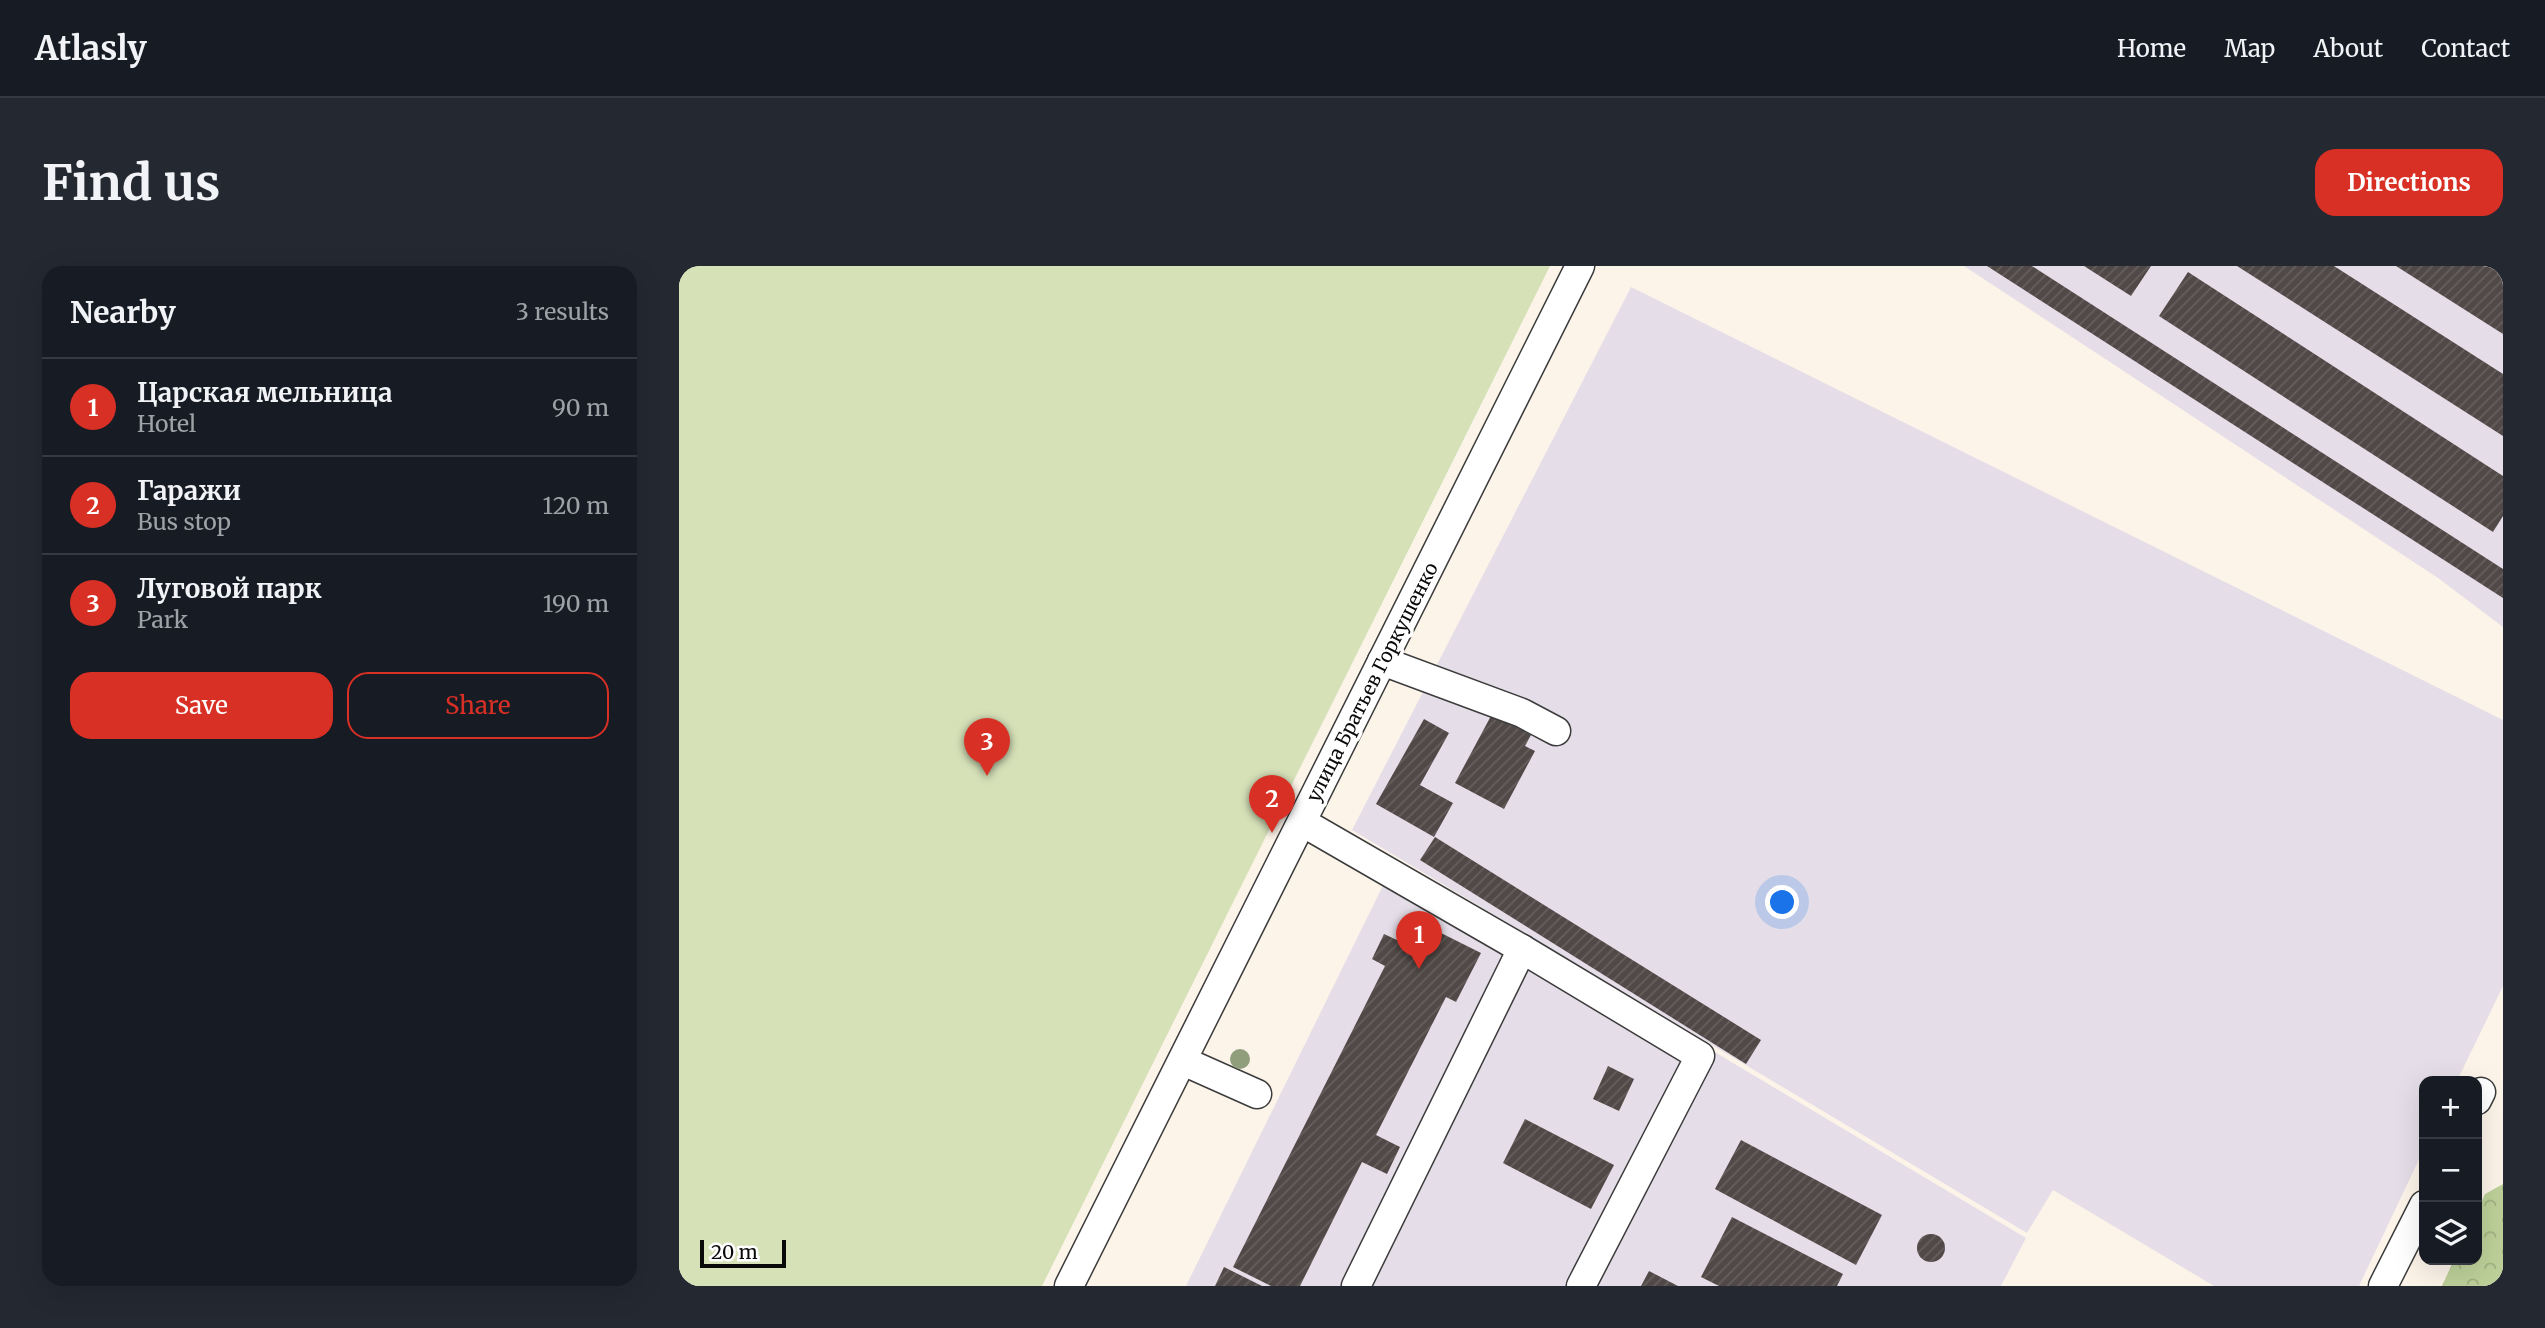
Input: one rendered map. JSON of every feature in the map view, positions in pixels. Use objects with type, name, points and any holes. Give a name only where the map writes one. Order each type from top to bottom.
[{"type":"street","name":"улица Братьев Горкушенко","points":[[1069,1286],[1580,266]]},
{"type":"street","points":[[1382,661],[1522,713],[1556,731]]},
{"type":"street","points":[[1302,822],[1522,948],[1700,1056],[1581,1286]]},
{"type":"street","points":[[1356,1286],[1522,948]]},
{"type":"street","points":[[1182,1061],[1257,1094]]},
{"type":"street","points":[[2383,1286],[2419,1215]]},
{"type":"shaded area","points":[[1964,266],[2503,266],[2503,627],[2438,578]]},
{"type":"shaded area","points":[[1631,287],[2503,720],[2503,986],[2459,1076],[2419,1076],[2419,1160],[2359,1286],[2214,1286],[2053,1190],[2027,1233],[1352,830]]},
{"type":"shaded area","points":[[1395,861],[2026,1238],[2001,1286],[1186,1286]]},
{"type":"green space","points":[[679,266],[1550,266],[1042,1286],[679,1286]]},
{"type":"green space","points":[[2503,1184],[2503,1286],[2442,1286],[2452,1265],[2482,1265],[2482,1201],[2485,1194]]},
{"type":"building","points":[[1987,266],[2032,266],[2503,569],[2503,598]]},
{"type":"building","points":[[2084,266],[2151,266],[2131,296]]},
{"type":"building","points":[[2237,266],[2334,266],[2503,374],[2503,436]]},
{"type":"building","points":[[2396,266],[2494,266],[2503,272],[2503,334]]},
{"type":"building","points":[[2188,272],[2503,476],[2503,516],[2493,532],[2159,316]]},
{"type":"building","points":[[1492,714],[1531,735],[1525,746],[1535,751],[1504,809],[1455,783]]},
{"type":"building","points":[[1424,719],[1449,733],[1420,785],[1453,803],[1434,837],[1376,804]]},
{"type":"building","points":[[1435,837],[1761,1040],[1746,1064],[1420,860]]},
{"type":"building","points":[[1409,917],[1481,953],[1456,1002],[1446,997],[1376,1135],[1400,1147],[1387,1174],[1362,1162],[1300,1286],[1271,1286],[1233,1267],[1385,966],[1372,959],[1384,934],[1397,940]]},
{"type":"building","points":[[1608,1066],[1634,1079],[1619,1111],[1593,1099]]},
{"type":"building","points":[[1525,1119],[1614,1165],[1591,1209],[1503,1163]]},
{"type":"building","points":[[1741,1140],[1882,1215],[1856,1265],[1715,1189]]},
{"type":"building","points":[[1732,1217],[1843,1274],[1837,1286],[1719,1286],[1701,1277]]},
{"type":"building","points":[[1931,1234],[1941,1238],[1945,1248],[1941,1258],[1931,1262],[1921,1258],[1917,1248],[1921,1238]]},
{"type":"building","points":[[1224,1267],[1262,1286],[1215,1286]]},
{"type":"building","points":[[1649,1271],[1678,1286],[1641,1286]]},
{"type":"place","name":"Луговой парк","points":[[987,776]]},
{"type":"place","name":"Гаражи","points":[[1272,833]]},
{"type":"place","name":"Царская мельница","points":[[1419,969]]}]
